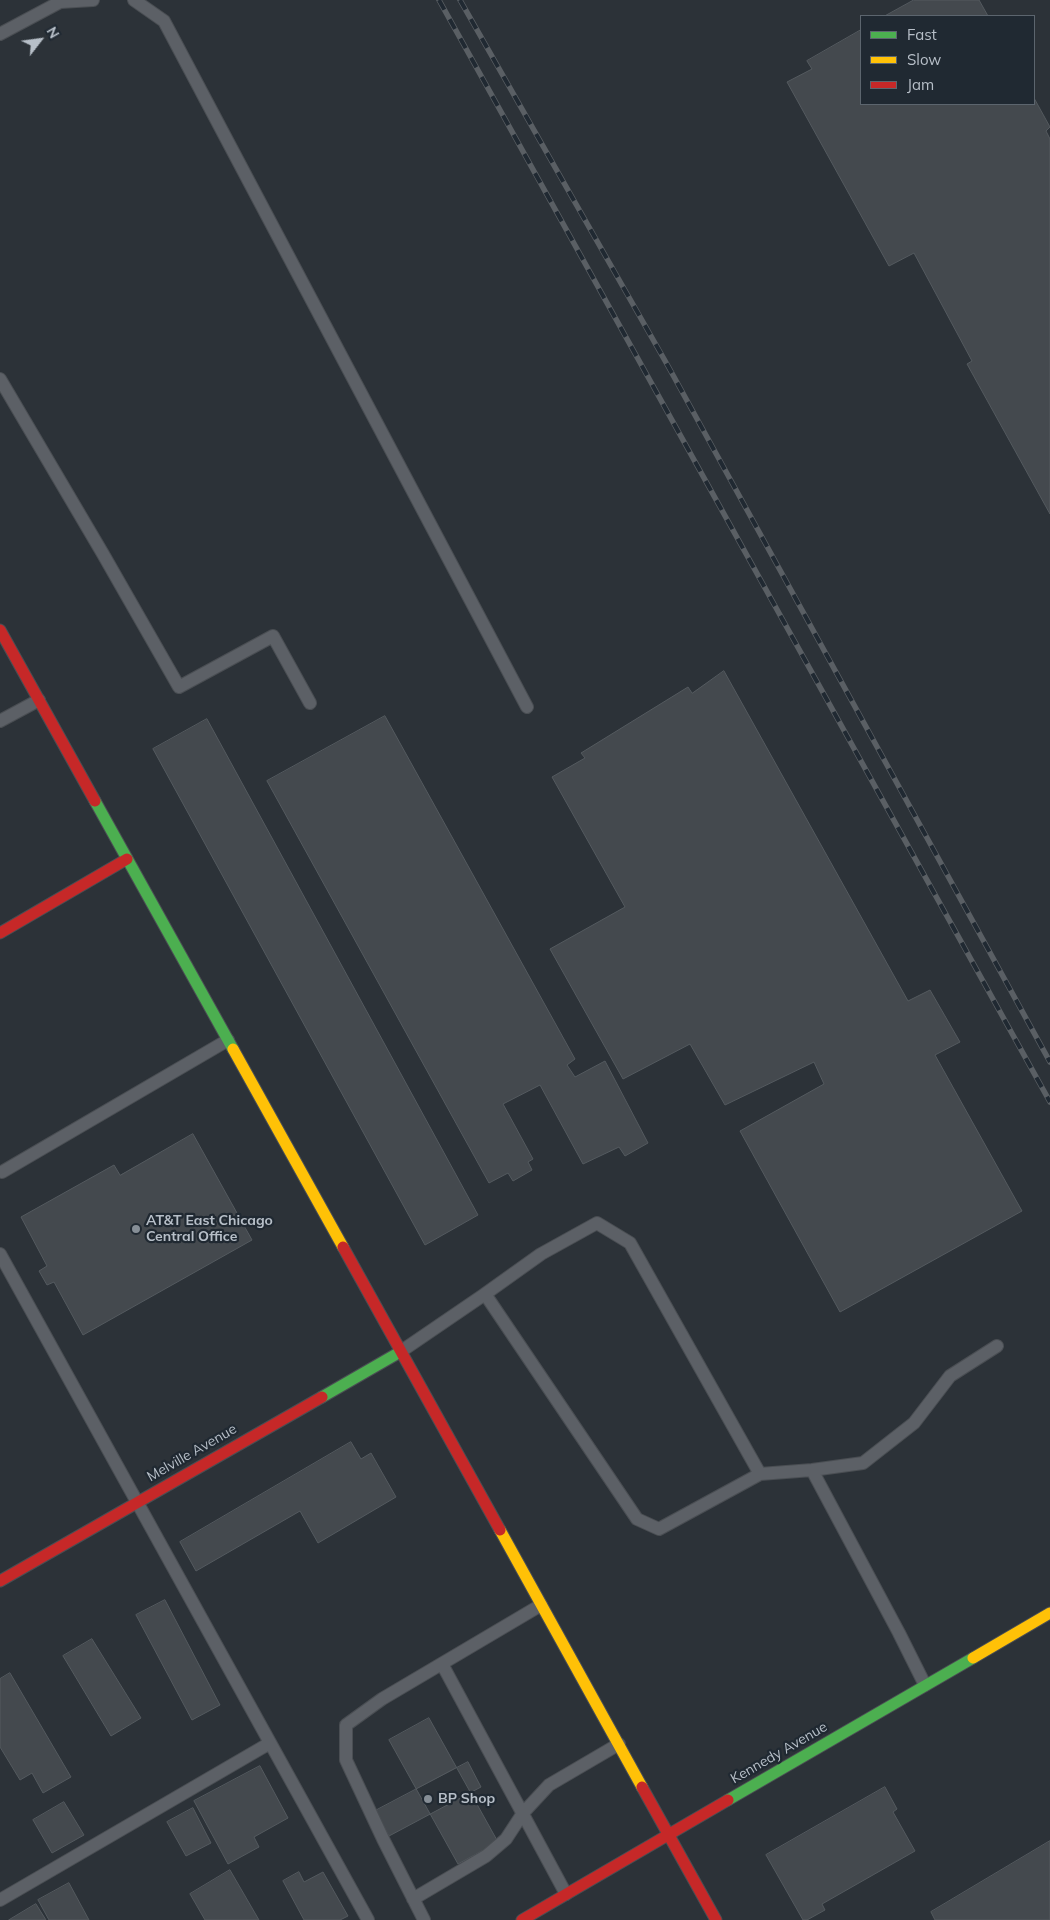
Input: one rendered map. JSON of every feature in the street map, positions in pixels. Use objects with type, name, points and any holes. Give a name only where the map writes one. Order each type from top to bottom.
[{"type":"main road","points":[[0,630],[716,1920]]},
{"type":"main road","points":[[0,933],[127,858]]},
{"type":"main road","name":"Melville Avenue","points":[[0,1581],[400,1352]]},
{"type":"main road","name":"Kennedy Avenue","points":[[522,1920],[1050,1613]]},
{"type":"lane","points":[[0,34],[60,2],[92,0]]},
{"type":"lane","points":[[134,0],[164,21],[527,707]]},
{"type":"lane","points":[[0,379],[179,687],[273,636],[310,702]]},
{"type":"lane","points":[[0,721],[39,700]]},
{"type":"lane","points":[[2,1172],[228,1040]]},
{"type":"lane","points":[[400,1352],[541,1254],[597,1223],[630,1243],[760,1474]]},
{"type":"lane","points":[[1,1260],[368,1920]]},
{"type":"lane","points":[[485,1294],[637,1519],[659,1529],[760,1474],[812,1470],[863,1463],[914,1423],[950,1376],[997,1346]]},
{"type":"lane","points":[[812,1470],[925,1685]]},
{"type":"lane","points":[[424,1920],[346,1760],[346,1725],[382,1699],[541,1605]]},
{"type":"lane","points":[[442,1664],[566,1894]]},
{"type":"lane","points":[[0,1900],[270,1743]]},
{"type":"lane","points":[[414,1899],[486,1856],[506,1839],[523,1813],[549,1785],[618,1744]]},
{"type":"building","points":[[914,0],[979,0],[987,15],[887,15]]},
{"type":"building","points":[[860,31],[860,105],[1035,105],[1035,100],[1050,127],[1046,131],[1050,139],[1050,514],[967,364],[972,361],[914,253],[889,266],[787,82],[812,69],[807,61]]},
{"type":"building","points":[[724,671],[908,1001],[930,990],[960,1042],[935,1055],[1022,1211],[840,1312],[740,1131],[824,1084],[814,1062],[725,1105],[690,1044],[623,1079],[550,949],[625,907],[552,777],[585,758],[581,753],[688,687],[692,693]]},
{"type":"building","points":[[385,716],[575,1059],[567,1065],[575,1077],[605,1061],[648,1143],[625,1156],[619,1147],[583,1164],[540,1085],[503,1104],[533,1159],[528,1162],[532,1170],[513,1181],[508,1173],[489,1183],[267,781]]},
{"type":"building","points":[[207,719],[478,1215],[425,1245],[153,749]]},
{"type":"building","name":"AT&T East Chicago Central Office","points":[[193,1134],[252,1240],[83,1335],[54,1282],[47,1285],[39,1271],[47,1266],[21,1217],[114,1165],[120,1175]]},
{"type":"building","points":[[351,1442],[361,1459],[371,1453],[396,1497],[318,1543],[300,1511],[196,1571],[180,1542]]},
{"type":"building","points":[[165,1600],[220,1705],[192,1720],[136,1615]]},
{"type":"building","points":[[92,1639],[141,1718],[111,1736],[63,1656]]},
{"type":"building","points":[[10,1673],[71,1777],[43,1793],[32,1773],[20,1780],[0,1747],[0,1679]]},
{"type":"building","points":[[429,1718],[498,1842],[458,1864],[389,1740]]},
{"type":"building","name":"BP Shop","points":[[468,1762],[481,1787],[389,1836],[375,1811]]},
{"type":"building","points":[[260,1766],[288,1818],[254,1837],[259,1847],[228,1864],[194,1801]]},
{"type":"building","points":[[885,1787],[897,1809],[893,1812],[915,1851],[822,1904],[825,1910],[807,1920],[803,1920],[766,1855]]},
{"type":"building","points":[[64,1802],[84,1835],[52,1853],[33,1820]]},
{"type":"building","points":[[193,1808],[211,1843],[186,1856],[167,1822]]},
{"type":"building","points":[[1050,1841],[1050,1920],[935,1920],[931,1912]]},
{"type":"building","points":[[230,1870],[259,1920],[205,1920],[190,1894]]},
{"type":"building","points":[[299,1872],[304,1882],[323,1872],[348,1916],[340,1920],[304,1920],[283,1881]]},
{"type":"building","points":[[69,1883],[89,1920],[49,1920],[38,1900]]},
{"type":"building","points":[[36,1904],[46,1920],[9,1920]]},
{"type":"railway","points":[[439,0],[1050,1102]]},
{"type":"railway","points":[[460,0],[668,366],[1050,1062]]},
{"type":"traffic: fast","points":[[95,801],[233,1049]]},
{"type":"traffic: fast","points":[[322,1397],[400,1352]]},
{"type":"traffic: fast","points":[[728,1800],[973,1658]]},
{"type":"traffic: slow","points":[[233,1049],[343,1247]]},
{"type":"traffic: slow","points":[[500,1530],[642,1787]]},
{"type":"traffic: slow","points":[[973,1658],[1050,1613]]},
{"type":"traffic: jam","points":[[0,630],[95,801]]},
{"type":"traffic: jam","points":[[0,933],[127,859]]},
{"type":"traffic: jam","points":[[343,1247],[500,1530]]},
{"type":"traffic: jam","points":[[0,1581],[322,1397]]},
{"type":"traffic: jam","points":[[642,1787],[716,1920]]},
{"type":"traffic: jam","points":[[522,1920],[728,1800]]},
{"type":"place","name":"AT&T East Chicago Central Office","points":[[136,1229]]},
{"type":"place","name":"BP Shop","points":[[428,1799]]}]
